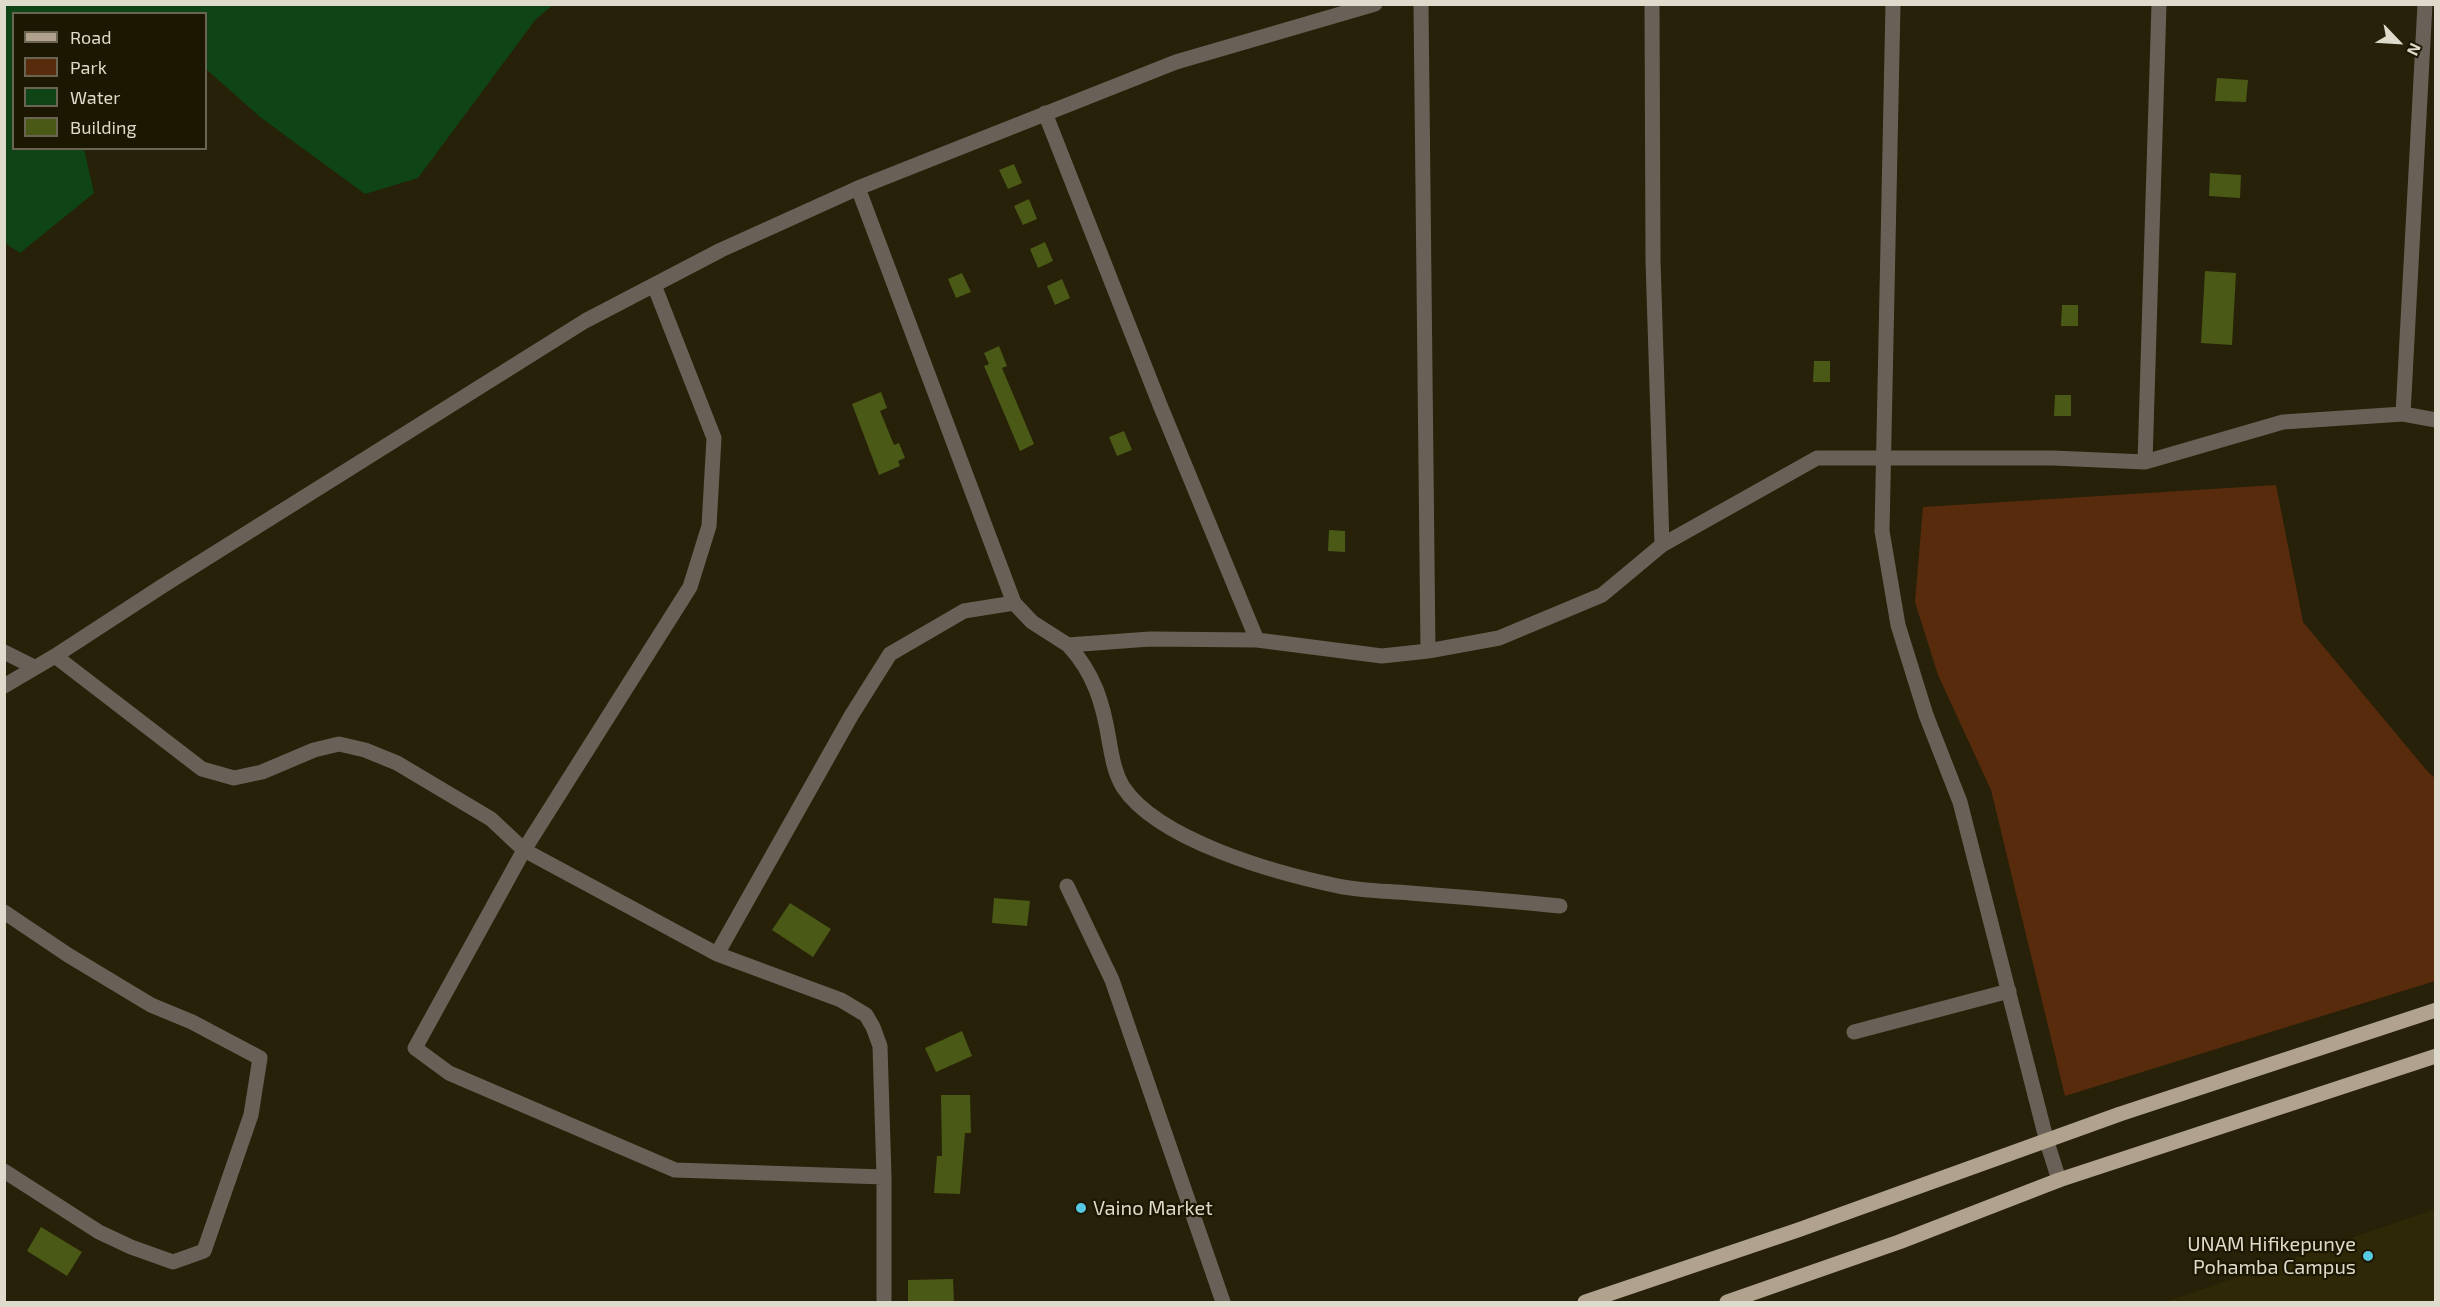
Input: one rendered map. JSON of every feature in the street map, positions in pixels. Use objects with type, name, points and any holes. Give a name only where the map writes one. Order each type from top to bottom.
[{"type":"main road","points":[[1586,1302],[1628,1295],[2120,1114],[2436,1011]]},
{"type":"main road","points":[[1727,1302],[1899,1242],[2059,1180],[2436,1056]]},
{"type":"street","points":[[4,686],[585,321],[721,250],[858,188],[1176,62],[1375,4]]},
{"type":"street","points":[[1421,4],[1428,651]]},
{"type":"street","points":[[1652,4],[1653,260],[1662,545]]},
{"type":"street","points":[[1893,4],[1882,531],[1898,625],[1926,715],[1960,802],[2047,1142],[2059,1180]]},
{"type":"street","points":[[2145,462],[2160,4]]},
{"type":"street","points":[[2403,414],[2425,4]]},
{"type":"street","points":[[1045,113],[1160,405],[1257,640]]},
{"type":"street","points":[[858,188],[1014,603],[1032,622],[1068,645],[1085,664],[1101,703],[1113,764],[1123,787],[1141,809],[1170,828],[1207,846],[1266,866],[1340,886],[1560,906]]},
{"type":"street","points":[[654,285],[714,438],[710,526],[690,587],[524,850],[415,1048],[449,1073],[675,1170],[884,1177]]},
{"type":"street","points":[[1068,645],[1150,639],[1257,640],[1382,656],[1428,651],[1499,638],[1602,595],[1662,545],[1817,458],[2053,458],[2145,462],[2283,422],[2403,414],[2436,420]]},
{"type":"street","points":[[717,954],[851,716],[890,654],[964,611],[1014,603]]},
{"type":"street","points":[[4,652],[34,667]]},
{"type":"street","points":[[55,656],[202,769],[234,778],[262,772],[314,750],[339,744],[365,750],[397,763],[491,819],[524,850],[717,954],[841,1000],[866,1015],[880,1046],[884,1177],[884,1302]]},
{"type":"street","points":[[1067,886],[1112,980],[1223,1302]]},
{"type":"street","points":[[4,912],[68,955],[142,1000],[192,1022],[260,1058],[251,1115],[204,1251],[173,1262],[131,1247],[99,1232],[4,1171]]},
{"type":"street","points":[[1854,1032],[2008,991]]},
{"type":"shaded area","name":"UNAM Hifikepunye Pohamba Campus","points":[[2435,1209],[2435,1302],[2165,1302]]},
{"type":"green space","points":[[2276,485],[2303,622],[2435,778],[2435,981],[2065,1096],[1991,790],[1938,675],[1915,602],[1923,507]]},
{"type":"water","points":[[5,4],[553,5],[536,19],[418,178],[365,194],[260,117],[207,70],[207,12],[12,12],[12,150],[84,150],[94,193],[20,253],[5,243]]},
{"type":"building","points":[[2217,78],[2248,80],[2246,102],[2215,101]]},
{"type":"building","points":[[1014,164],[1022,183],[1008,189],[999,170]]},
{"type":"building","points":[[2210,173],[2241,175],[2240,198],[2209,196]]},
{"type":"building","points":[[1029,199],[1037,219],[1023,225],[1014,206]]},
{"type":"building","points":[[1045,242],[1053,261],[1038,268],[1030,249]]},
{"type":"building","points":[[2205,271],[2236,273],[2232,345],[2201,343]]},
{"type":"building","points":[[962,273],[971,292],[956,298],[948,279]]},
{"type":"building","points":[[1062,279],[1070,298],[1055,305],[1047,286]]},
{"type":"building","points":[[2062,305],[2078,305],[2078,326],[2061,326]]},
{"type":"building","points":[[999,346],[1007,366],[1002,368],[1034,444],[1020,451],[984,366],[989,364],[984,353]]},
{"type":"building","points":[[1814,361],[1830,361],[1830,382],[1813,382]]},
{"type":"building","points":[[881,392],[887,408],[880,411],[894,445],[899,443],[905,458],[898,461],[900,466],[879,475],[852,404]]},
{"type":"building","points":[[2055,395],[2071,395],[2071,416],[2054,416]]},
{"type":"building","points":[[1124,431],[1132,450],[1117,456],[1109,437]]},
{"type":"building","points":[[1329,530],[1345,531],[1345,552],[1328,551]]},
{"type":"building","points":[[994,898],[1030,901],[1027,926],[992,923]]},
{"type":"building","points":[[790,903],[831,929],[813,957],[772,930]]},
{"type":"building","points":[[962,1031],[972,1056],[936,1072],[925,1048]]},
{"type":"building","points":[[941,1095],[970,1095],[971,1133],[965,1133],[960,1194],[934,1193],[937,1156],[942,1156]]},
{"type":"building","points":[[41,1227],[82,1252],[67,1276],[27,1251]]},
{"type":"building","points":[[953,1279],[954,1302],[908,1302],[908,1280]]},
{"type":"place","name":"Vaino Market","points":[[1081,1208]]},
{"type":"place","name":"UNAM Hifikepunye Pohamba Campus","points":[[2368,1256]]}]
